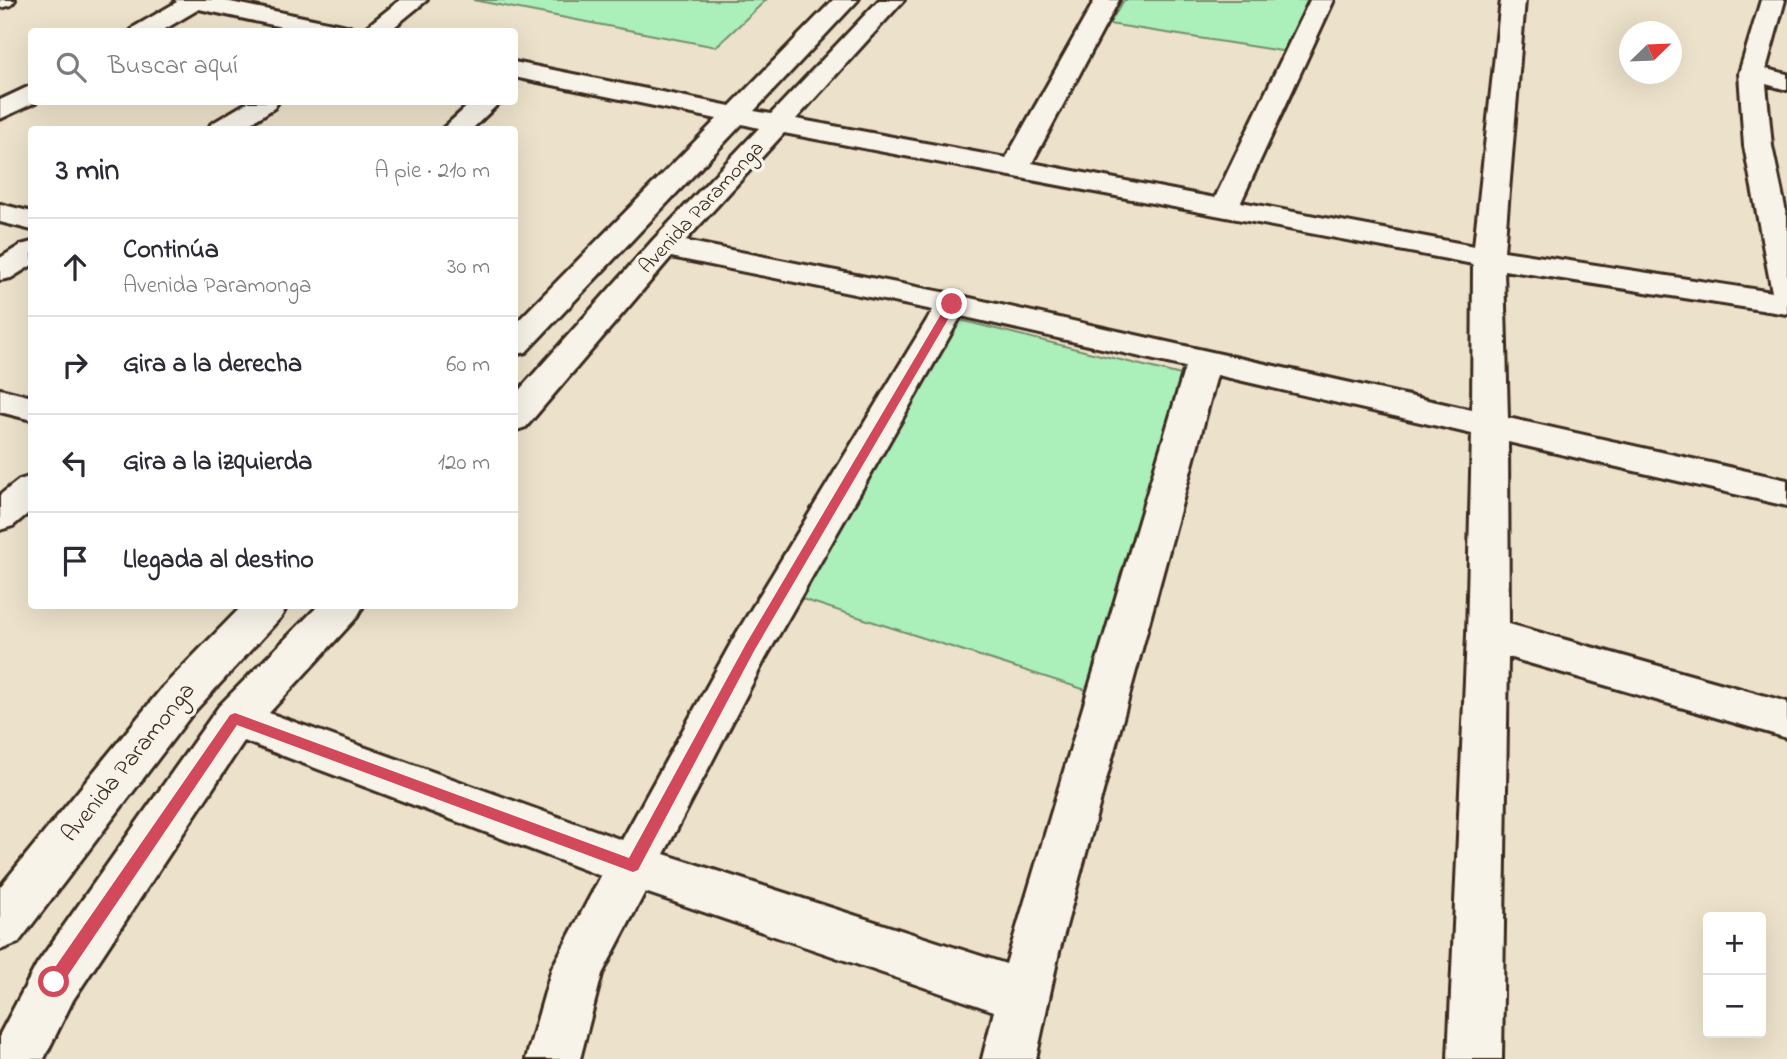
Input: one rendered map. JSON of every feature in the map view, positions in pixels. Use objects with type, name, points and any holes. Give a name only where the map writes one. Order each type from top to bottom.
[{"type":"street","points":[[377,28],[415,0]]},
{"type":"street","name":"Avenida Paramonga","points":[[518,341],[846,0]]},
{"type":"street","name":"Avenida Paramonga","points":[[518,415],[664,246],[780,124],[892,0]]},
{"type":"street","points":[[1015,168],[1107,0]]},
{"type":"street","points":[[1224,208],[1322,0]]},
{"type":"street","points":[[1773,0],[1752,73],[1758,146],[1787,291]]},
{"type":"street","points":[[148,28],[191,1],[323,28]]},
{"type":"street","points":[[1475,1059],[1488,635],[1488,258],[1506,2]]},
{"type":"street","points":[[518,73],[1488,258],[1787,304]]},
{"type":"street","points":[[1752,73],[1787,82]]},
{"type":"street","points":[[0,111],[28,95]]},
{"type":"street","points":[[227,126],[260,105]]},
{"type":"street","points":[[459,126],[483,105]]},
{"type":"street","points":[[1758,146],[1787,153]]},
{"type":"street","points":[[0,213],[28,220]]},
{"type":"street","points":[[664,246],[952,304],[1203,363],[1787,493]]},
{"type":"street","points":[[0,271],[28,254]]},
{"type":"street","points":[[553,1059],[578,968],[750,648],[952,304]]},
{"type":"street","points":[[518,357],[560,368]]},
{"type":"street","points":[[1009,1059],[1024,996],[1203,363]]},
{"type":"street","points":[[0,400],[28,408]]},
{"type":"street","points":[[0,516],[28,492]]},
{"type":"street","name":"Avenida Paramonga","points":[[0,926],[177,701],[264,609]]},
{"type":"street","points":[[16,1059],[54,982],[235,719],[339,609]]},
{"type":"street","points":[[1488,635],[1787,720]]},
{"type":"street","points":[[235,719],[633,866],[1024,996]]},
{"type":"green space","points":[[473,0],[766,0],[716,47]]},
{"type":"green space","points":[[1124,0],[1314,0],[1294,53],[1109,24]]},
{"type":"green space","points":[[956,319],[1181,375],[1092,692],[802,599]]},
{"type":"route","points":[[54,982],[235,719],[633,866],[750,648],[952,304]]}]
